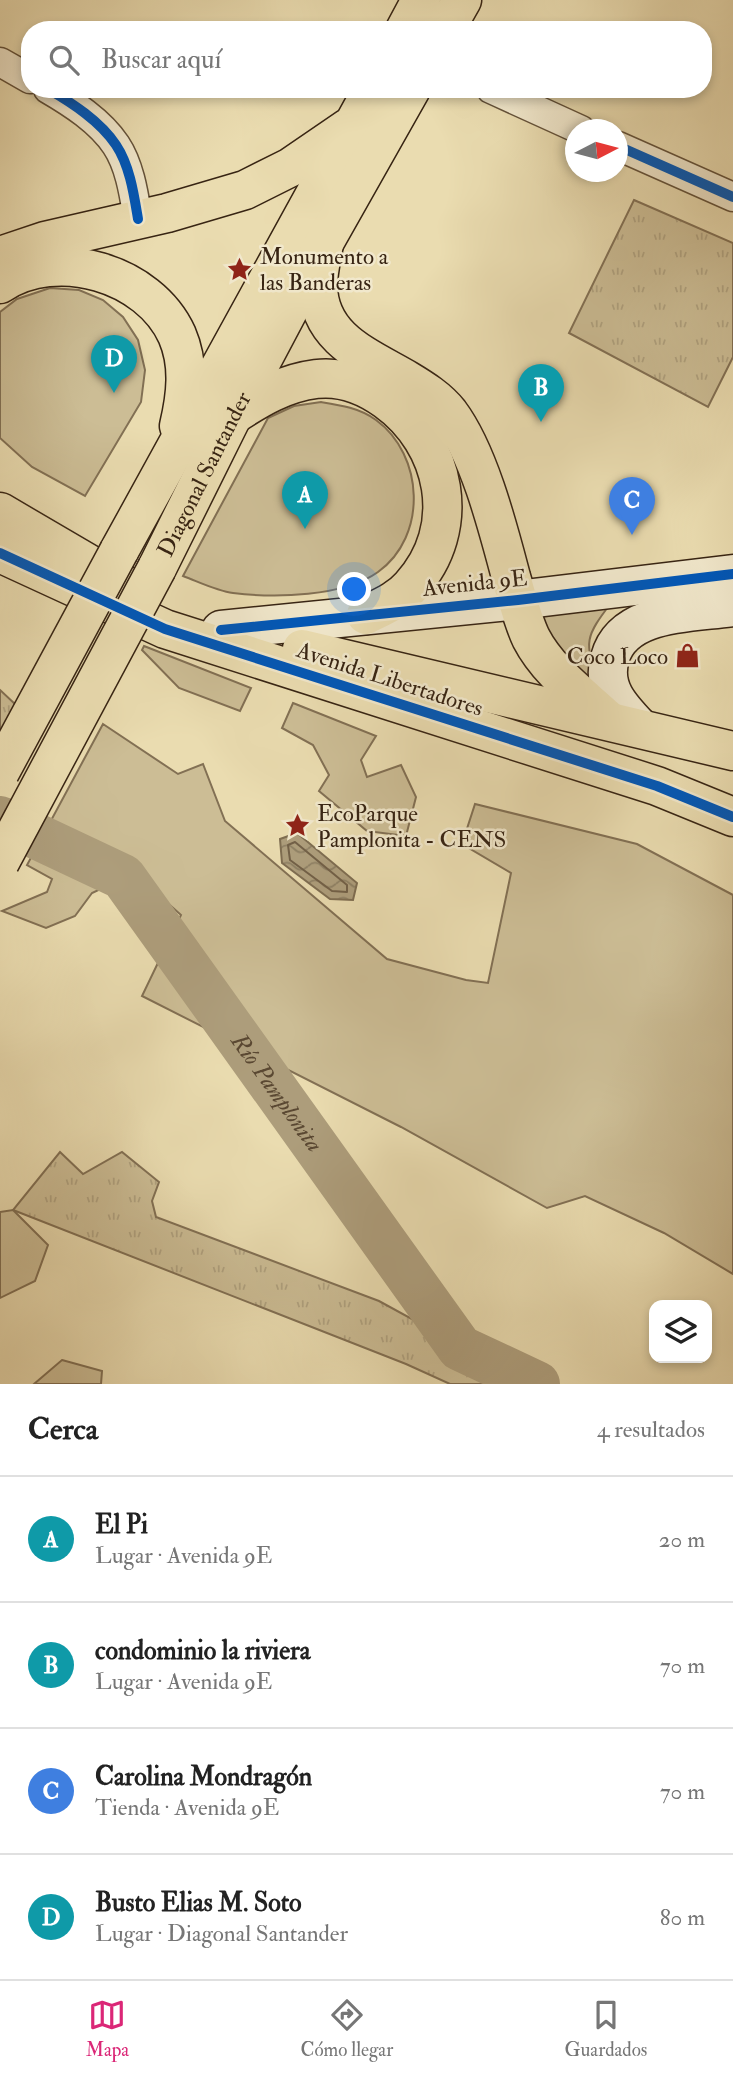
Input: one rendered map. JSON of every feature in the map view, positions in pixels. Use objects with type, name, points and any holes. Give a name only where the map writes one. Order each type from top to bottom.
[{"type":"main road","points":[[410,21],[421,0]]},
{"type":"main road","points":[[450,21],[462,0]]},
{"type":"main road","name":"Diagonal Santander","points":[[0,772],[368,98]]},
{"type":"main road","name":"Diagonal Santander","points":[[0,862],[157,568],[233,415],[324,243],[406,98]]},
{"type":"main road","points":[[0,256],[45,241],[215,200],[259,184],[292,167],[355,122]]},
{"type":"main road","points":[[324,243],[318,287],[320,306],[331,327],[374,362],[425,391],[448,412],[469,449],[484,487],[532,640],[557,673],[624,724]]},
{"type":"main road","points":[[0,284],[49,268],[84,269],[116,278],[137,289],[158,307],[178,337],[186,372],[186,397],[167,464]]},
{"type":"main road","points":[[233,415],[281,387],[309,380],[334,379],[375,393],[404,414],[420,433],[432,455],[440,482],[442,508],[437,538],[425,567],[409,589],[390,603],[366,615]]},
{"type":"main road","name":"Avenida Libertadores","points":[[0,512],[147,598],[220,630],[733,751]]},
{"type":"main road","name":"Avenida Libertadores","points":[[0,553],[165,629],[657,786],[733,817]]},
{"type":"street","points":[[0,62],[21,74]]},
{"type":"street","points":[[63,98],[103,130],[116,145],[126,166],[138,219]]},
{"type":"street","points":[[511,98],[565,123]]},
{"type":"street","points":[[628,150],[733,197]]},
{"type":"street","name":"Avenida 9E","points":[[220,630],[518,600],[733,574]]},
{"type":"street","points":[[624,724],[622,710],[612,695],[608,681],[608,663],[612,648],[622,635],[651,619],[733,607]]},
{"type":"green space","points":[[634,200],[733,243],[733,357],[708,407],[569,333]]},
{"type":"green space","points":[[50,288],[79,290],[103,300],[123,317],[138,340],[145,370],[141,402],[85,496],[32,467],[0,438],[0,312],[17,299]]},
{"type":"green space","points":[[321,402],[350,408],[370,416],[392,435],[404,453],[414,496],[412,517],[406,538],[394,557],[378,572],[363,580],[346,587],[308,594],[233,593],[183,576],[268,418],[294,406]]},
{"type":"green space","points":[[611,603],[596,624],[590,640],[589,648],[599,681],[567,668],[531,606]]},
{"type":"green space","points":[[144,646],[251,688],[240,711],[179,688],[142,650]]},
{"type":"green space","points":[[0,690],[16,705],[0,739]]},
{"type":"green space","points":[[293,703],[376,736],[361,760],[367,777],[401,765],[416,797],[406,836],[367,831],[319,791],[329,775],[313,745],[282,728]]},
{"type":"green space","points":[[103,724],[178,774],[203,764],[225,821],[387,959],[466,980],[488,983],[511,873],[462,844],[475,804],[637,844],[733,895],[733,1274],[664,1233],[585,1196],[547,1208],[401,1127],[142,996],[181,915],[134,873],[92,893],[75,916],[46,928],[2,911],[47,892],[52,879],[27,865]]},
{"type":"green space","points":[[60,1152],[83,1174],[122,1152],[159,1182],[152,1201],[156,1217],[379,1301],[531,1384],[450,1384],[406,1364],[13,1210]]},
{"type":"green space","points":[[13,1210],[48,1245],[35,1281],[0,1298],[0,1212]]},
{"type":"green space","points":[[62,1360],[102,1371],[101,1384],[34,1384]]},
{"type":"water","points":[[297,833],[357,883],[353,900],[330,899],[282,863],[280,839]]},
{"type":"waterway","name":"Río Pamplonita","points":[[0,819],[123,877],[460,1348],[537,1384]]},
{"type":"cycle path","points":[[62,98],[94,120],[116,145],[128,171],[138,219]]},
{"type":"cycle path","points":[[628,150],[733,197]]},
{"type":"cycle path","points":[[0,553],[165,629],[657,786],[733,817]]},
{"type":"cycle path","points":[[221,630],[518,600],[733,574]]},
{"type":"place","name":"Monumento a las Banderas","points":[[240,269]]},
{"type":"place","name":"Busto Elias M. Soto","points":[[114,393]]},
{"type":"place","name":"condominio la riviera","points":[[541,422]]},
{"type":"place","name":"El Pi","points":[[305,529]]},
{"type":"place","name":"Carolina Mondragón","points":[[632,535]]},
{"type":"place","name":"Coco Loco","points":[[688,656]]},
{"type":"place","name":"EcoParque Pamplonita - CENS","points":[[297,826]]}]
